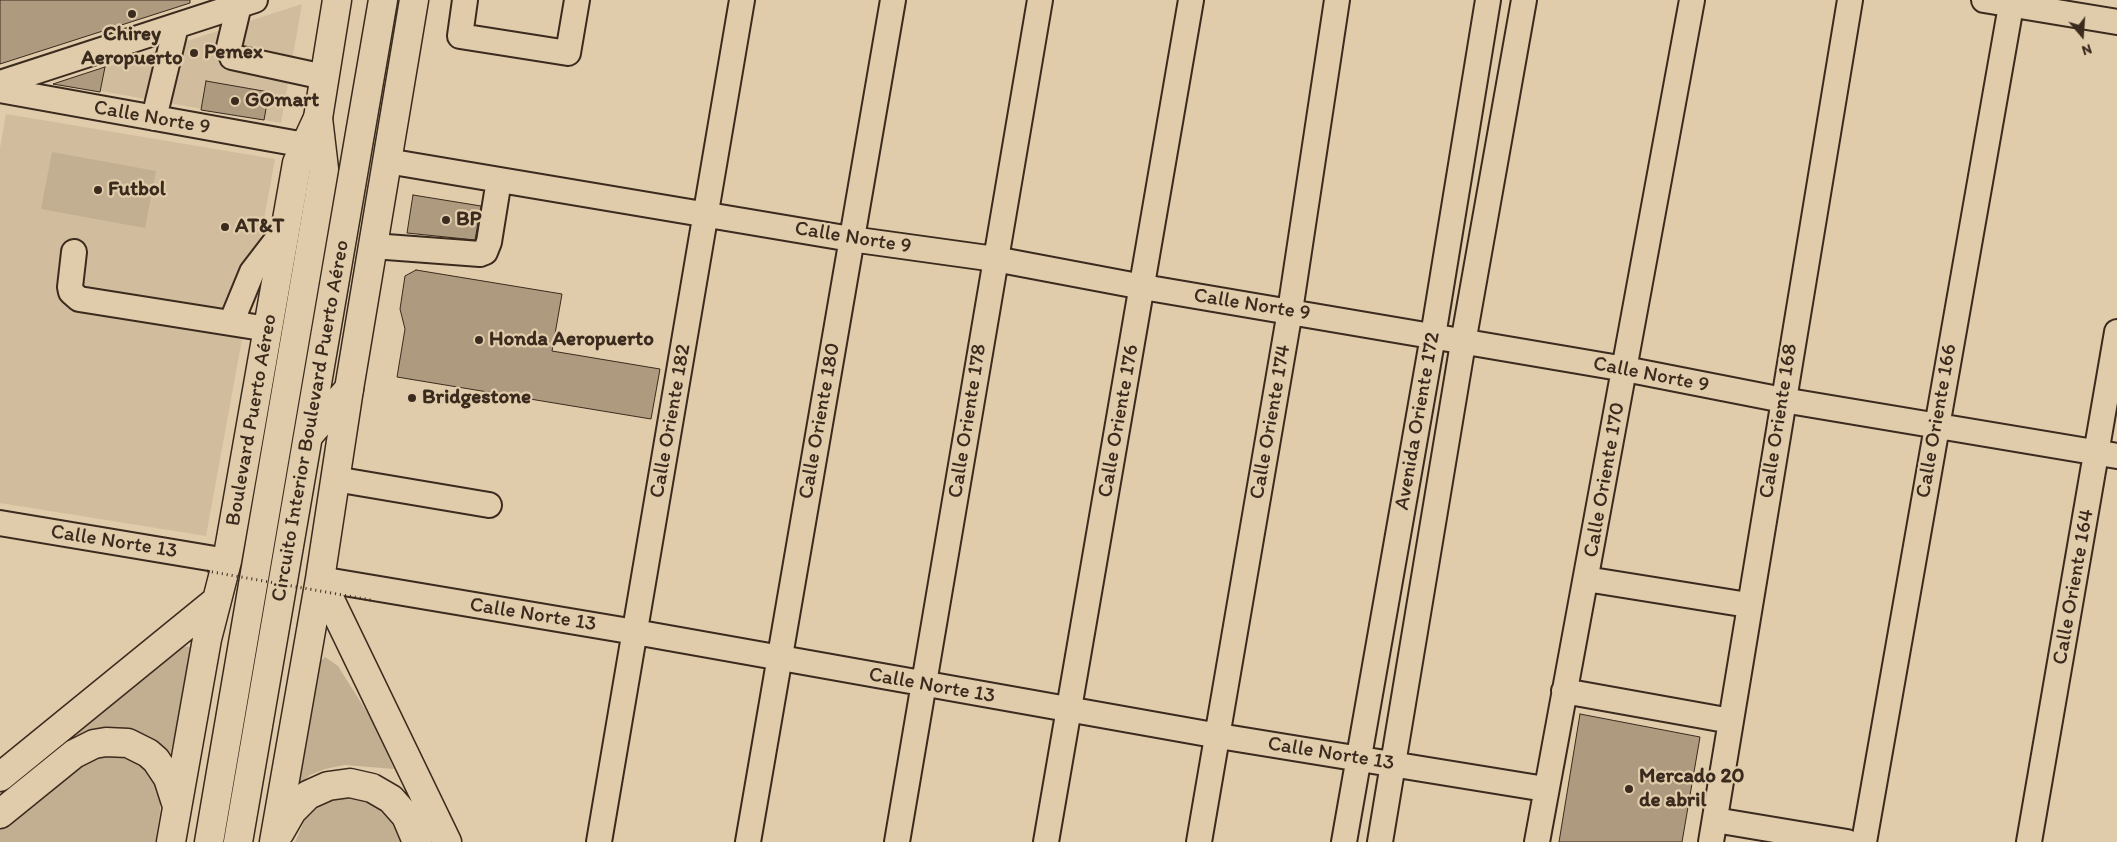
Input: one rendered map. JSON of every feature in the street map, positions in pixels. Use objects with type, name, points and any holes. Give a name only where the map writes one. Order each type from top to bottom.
[{"type":"main road","name":"Boulevard Puerto Aéreo","points":[[171,842],[176,806],[216,601],[217,566],[268,329],[297,163],[318,118],[338,0]]},
{"type":"main road","name":"Circuito Interior Boulevard Puerto Aéreo","points":[[238,842],[383,0]]},
{"type":"main road","points":[[274,842],[320,580],[348,389],[414,0]]},
{"type":"main road","name":"Circuito Interior Boulevard Puerto Aéreo","points":[[209,842],[324,169],[318,118]]},
{"type":"main road","points":[[308,436],[348,389]]},
{"type":"main road","points":[[320,580],[447,842]]},
{"type":"main road","points":[[0,776],[216,601]]},
{"type":"main road","points":[[0,814],[74,754],[89,746],[106,742],[128,743],[148,753],[156,760],[168,778],[176,806]]},
{"type":"main road","points":[[274,842],[292,811],[308,795],[328,786],[350,783],[372,788],[391,799],[406,816],[417,842]]},
{"type":"street","points":[[465,0],[460,36],[568,53],[577,0]]},
{"type":"street","name":"Calle Oriente 182","points":[[599,842],[742,0]]},
{"type":"street","name":"Calle Oriente 180","points":[[748,842],[893,0]]},
{"type":"street","name":"Calle Oriente 178","points":[[897,842],[1040,0]]},
{"type":"street","name":"Calle Oriente 176","points":[[1046,842],[1191,0]]},
{"type":"street","name":"Calle Oriente 174","points":[[1199,842],[1219,736],[1290,311],[1337,0]]},
{"type":"street","name":"Avenida Oriente 172","points":[[1344,842],[1433,336],[1488,0]]},
{"type":"street","name":"Avenida Oriente 172","points":[[1380,842],[1463,342],[1524,0]]},
{"type":"street","name":"Calle Oriente 170","points":[[1537,842],[1545,789],[1586,579],[1692,0]]},
{"type":"street","name":"Calle Oriente 168","points":[[1713,831],[1748,605],[1850,0]]},
{"type":"street","points":[[1984,0],[2011,2],[2117,22]]},
{"type":"street","name":"Calle Oriente 166","points":[[1864,842],[2011,2]]},
{"type":"street","points":[[247,3],[229,47],[232,57],[324,77]]},
{"type":"street","points":[[0,83],[247,3]]},
{"type":"street","points":[[154,118],[176,26]]},
{"type":"street","name":"Calle Norte 9","points":[[0,90],[305,145]]},
{"type":"street","name":"Calle Norte 9","points":[[387,161],[851,240],[995,260],[1625,369],[1783,400],[2107,454]]},
{"type":"street","points":[[373,246],[480,254],[484,252],[489,242],[499,180]]},
{"type":"street","points":[[231,323],[252,272],[285,229]]},
{"type":"street","points":[[74,252],[70,287],[74,296],[268,329]]},
{"type":"street","name":"Calle Oriente 164","points":[[2029,842],[2107,454],[2117,332]]},
{"type":"street","points":[[335,479],[489,505]]},
{"type":"street","name":"Calle Norte 13","points":[[0,523],[217,566]]},
{"type":"street","points":[[1586,579],[1748,605]]},
{"type":"street","name":"Calle Norte 13","points":[[320,580],[635,632],[924,685],[1219,736],[1545,789]]},
{"type":"street","points":[[1564,691],[1731,721]]},
{"type":"street","points":[[1713,831],[1847,842]]},
{"type":"path","points":[[217,566],[371,600]]},
{"type":"shaded area","points":[[302,4],[281,123],[56,83]]},
{"type":"shaded area","points":[[6,114],[275,159],[206,536],[0,503],[0,148]]},
{"type":"shaded area","name":"Futbol","points":[[52,152],[156,171],[145,228],[41,209]]},
{"type":"shaded area","points":[[182,646],[190,647],[194,655],[168,763],[89,734],[62,741]]},
{"type":"shaded area","points":[[325,657],[338,666],[370,717],[394,769],[345,765],[325,769],[310,775],[298,786],[320,662]]},
{"type":"shaded area","points":[[101,750],[133,758],[146,769],[155,782],[160,796],[160,813],[155,842],[0,842],[0,821]]},
{"type":"shaded area","points":[[353,794],[371,801],[383,812],[395,826],[402,842],[295,842],[307,815],[338,795]]},
{"type":"building","points":[[0,0],[190,0],[190,3],[0,64]]},
{"type":"building","points":[[105,67],[100,92],[53,84]]},
{"type":"building","name":"GOmart","points":[[206,81],[269,92],[264,120],[201,110]]},
{"type":"building","name":"BP","points":[[413,195],[481,206],[475,240],[407,233]]},
{"type":"building","name":"Honda Aeropuerto","points":[[416,270],[562,294],[552,351],[660,369],[651,419],[397,377],[405,329],[400,309],[405,276]]},
{"type":"building","name":"Mercado 20 de abril","points":[[1580,714],[1700,737],[1682,842],[1559,842]]},
{"type":"place","name":"Chirey Aeropuerto","points":[[132,14]]},
{"type":"place","name":"Pemex","points":[[194,53]]},
{"type":"place","name":"GOmart","points":[[235,101]]},
{"type":"place","name":"Futbol","points":[[98,190]]},
{"type":"place","name":"BP","points":[[446,220]]},
{"type":"place","name":"AT&T","points":[[225,227]]},
{"type":"place","name":"Honda Aeropuerto","points":[[479,340]]},
{"type":"place","name":"Bridgestone","points":[[412,398]]},
{"type":"place","name":"Mercado 20 de abril","points":[[1629,789]]}]
